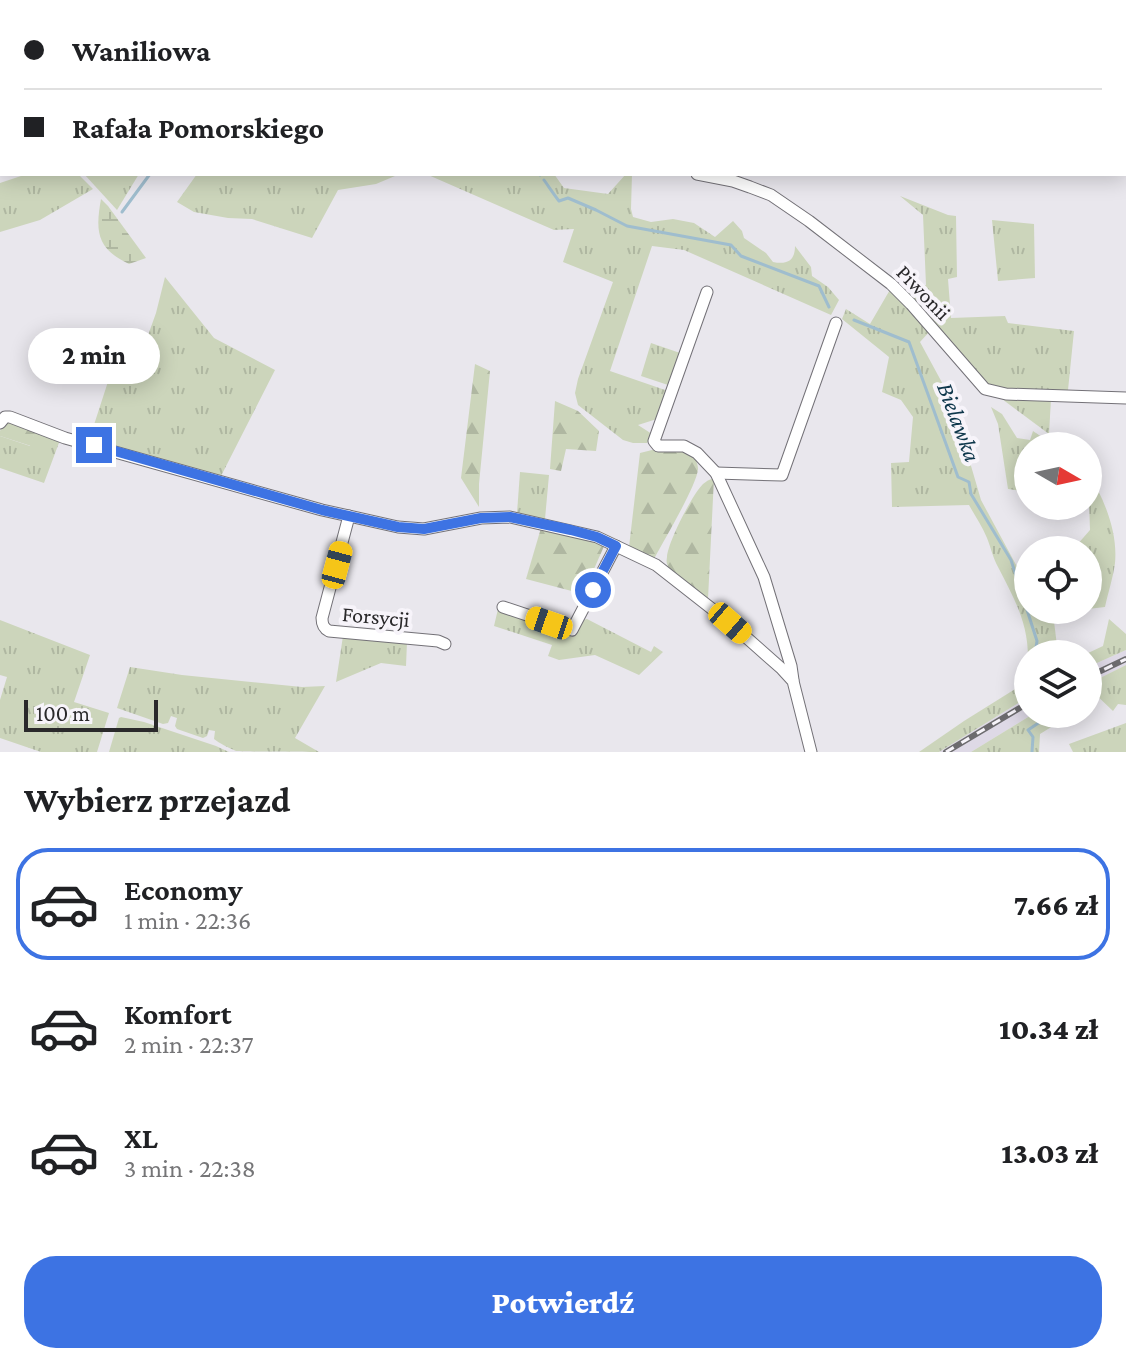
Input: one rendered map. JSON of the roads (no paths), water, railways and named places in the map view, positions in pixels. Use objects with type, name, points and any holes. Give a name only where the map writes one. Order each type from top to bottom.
[{"type":"street","name":"Piwonii","points":[[707,176],[733,181],[771,195],[878,272],[911,304],[985,389],[1006,394],[1126,398]]},
{"type":"street","points":[[707,292],[654,441],[658,446],[684,446],[697,453],[716,473],[764,577],[791,666],[811,752]]},
{"type":"street","points":[[716,473],[782,475],[836,323]]},
{"type":"street","points":[[0,423],[5,417],[10,417],[65,438],[398,527],[424,529],[481,518],[510,517],[597,537],[656,565],[730,623],[793,681]]},
{"type":"street","name":"Forsycji","points":[[349,516],[322,618],[325,629],[445,644]]},
{"type":"street","points":[[503,607],[572,630],[616,546]]},
{"type":"waterway","points":[[122,212],[149,176]]},
{"type":"waterway","name":"Bielawka","points":[[544,180],[559,201],[568,198],[627,226],[731,245],[741,256],[819,286],[829,307]]},
{"type":"waterway","name":"Bielawka","points":[[854,320],[909,342],[958,477],[969,482],[971,494],[1011,560],[1037,640]]},
{"type":"waterway","name":"Bielawka","points":[[1031,728],[1028,730],[1033,737],[1032,752]]},
{"type":"railway","points":[[1102,670],[1126,659]]},
{"type":"railway","points":[[946,752],[1014,711]]}]
